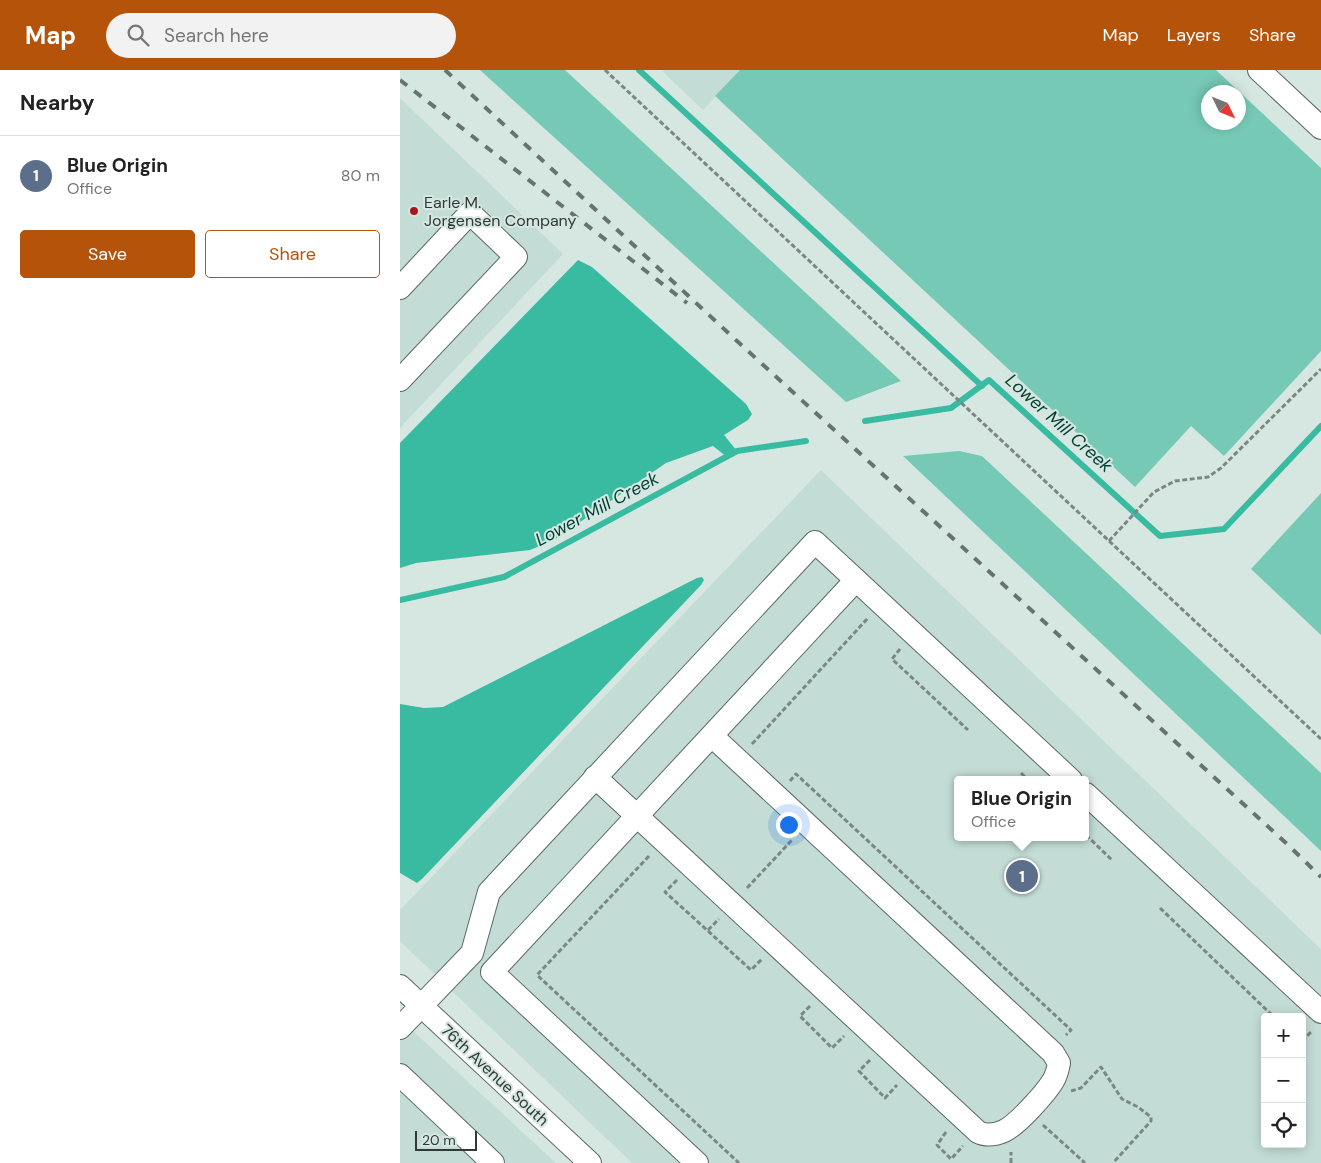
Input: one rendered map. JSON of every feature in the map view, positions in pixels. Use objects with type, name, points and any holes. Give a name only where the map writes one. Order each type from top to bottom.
[{"type":"street","points":[[1259,70],[1321,128]]},
{"type":"street","points":[[400,288],[470,213],[516,256],[400,380]]},
{"type":"street","points":[[400,1028],[472,953],[489,892],[815,542],[1067,776]]},
{"type":"street","points":[[697,1163],[492,972],[856,580]]},
{"type":"street","points":[[596,777],[978,1132],[984,1136],[996,1134],[1015,1125],[1052,1082],[1059,1063],[1053,1053],[712,736]]},
{"type":"street","points":[[1089,797],[1318,1020]]},
{"type":"street","name":"76th Avenue South","points":[[400,986],[590,1163]]},
{"type":"street","points":[[400,1075],[493,1163]]},
{"type":"path","points":[[605,70],[1321,739]]},
{"type":"path","points":[[1109,541],[1154,492],[1175,481],[1208,477],[1221,468],[1321,370]]},
{"type":"path","points":[[746,750],[870,616]]},
{"type":"path","points":[[903,646],[892,659],[968,730]]},
{"type":"path","points":[[1020,773],[1023,776]]},
{"type":"path","points":[[784,786],[796,774],[1070,1030],[1065,1036]]},
{"type":"path","points":[[708,930],[807,824]]},
{"type":"path","points":[[1089,838],[1113,861]]},
{"type":"path","points":[[656,861],[650,855],[537,975],[739,1163]]},
{"type":"path","points":[[670,874],[677,880],[666,892],[751,970],[762,958],[770,965]]},
{"type":"path","points":[[1160,908],[1270,1013]]},
{"type":"path","points":[[812,1004],[800,1016],[832,1048],[844,1036],[851,1042]]},
{"type":"path","points":[[1306,1036],[1318,1020]]},
{"type":"path","points":[[864,1053],[870,1059],[859,1071],[885,1098],[897,1085],[904,1092]]},
{"type":"path","points":[[1069,1091],[1081,1088],[1101,1067],[1122,1099],[1138,1107],[1151,1117],[1152,1121],[1113,1163]]},
{"type":"path","points":[[1040,1122],[1085,1163]]},
{"type":"path","points":[[939,1125],[946,1132],[936,1145],[951,1159],[963,1145],[969,1148]]},
{"type":"path","points":[[1004,1146],[1011,1151],[1011,1163]]},
{"type":"shaded area","points":[[480,70],[565,70],[901,381],[846,402]]},
{"type":"shaded area","points":[[661,70],[740,70],[703,110]]},
{"type":"shaded area","points":[[740,70],[1216,70],[1232,85],[1201,85],[1201,130],[1246,130],[1246,98],[1321,168],[1321,351],[1224,456],[1191,426],[1135,487],[715,96]]},
{"type":"shaded area","points":[[400,98],[563,254],[400,428]]},
{"type":"shaded area","points":[[959,451],[982,456],[1321,773],[1321,851],[903,456]]},
{"type":"shaded area","points":[[821,470],[1321,949],[1321,1163],[632,1163],[400,941],[400,910]]},
{"type":"shaded area","points":[[1321,493],[1321,635],[1251,569]]},
{"type":"shaded area","points":[[400,1019],[556,1163],[400,1163]]},
{"type":"water","points":[[578,260],[592,267],[746,404],[752,414],[748,420],[724,435],[737,451],[727,457],[713,446],[666,463],[554,540],[530,550],[416,563],[400,568],[400,443]]},
{"type":"water","points":[[702,577],[704,580],[701,585],[422,879],[417,883],[400,873],[400,704],[424,708],[443,707]]},
{"type":"waterway","points":[[639,70],[982,386]]},
{"type":"waterway","name":"Lower Mill Creek","points":[[865,421],[951,408],[989,380],[1160,536],[1224,529],[1321,426]]},
{"type":"waterway","name":"Lower Mill Creek","points":[[400,600],[504,577],[737,451],[806,441]]},
{"type":"railway","points":[[445,70],[1321,877]]},
{"type":"railway","points":[[400,80],[687,303]]},
{"type":"place","name":"Earle M. Jorgensen Company","points":[[414,211]]},
{"type":"place","name":"Blue Origin","points":[[1022,876]]}]
